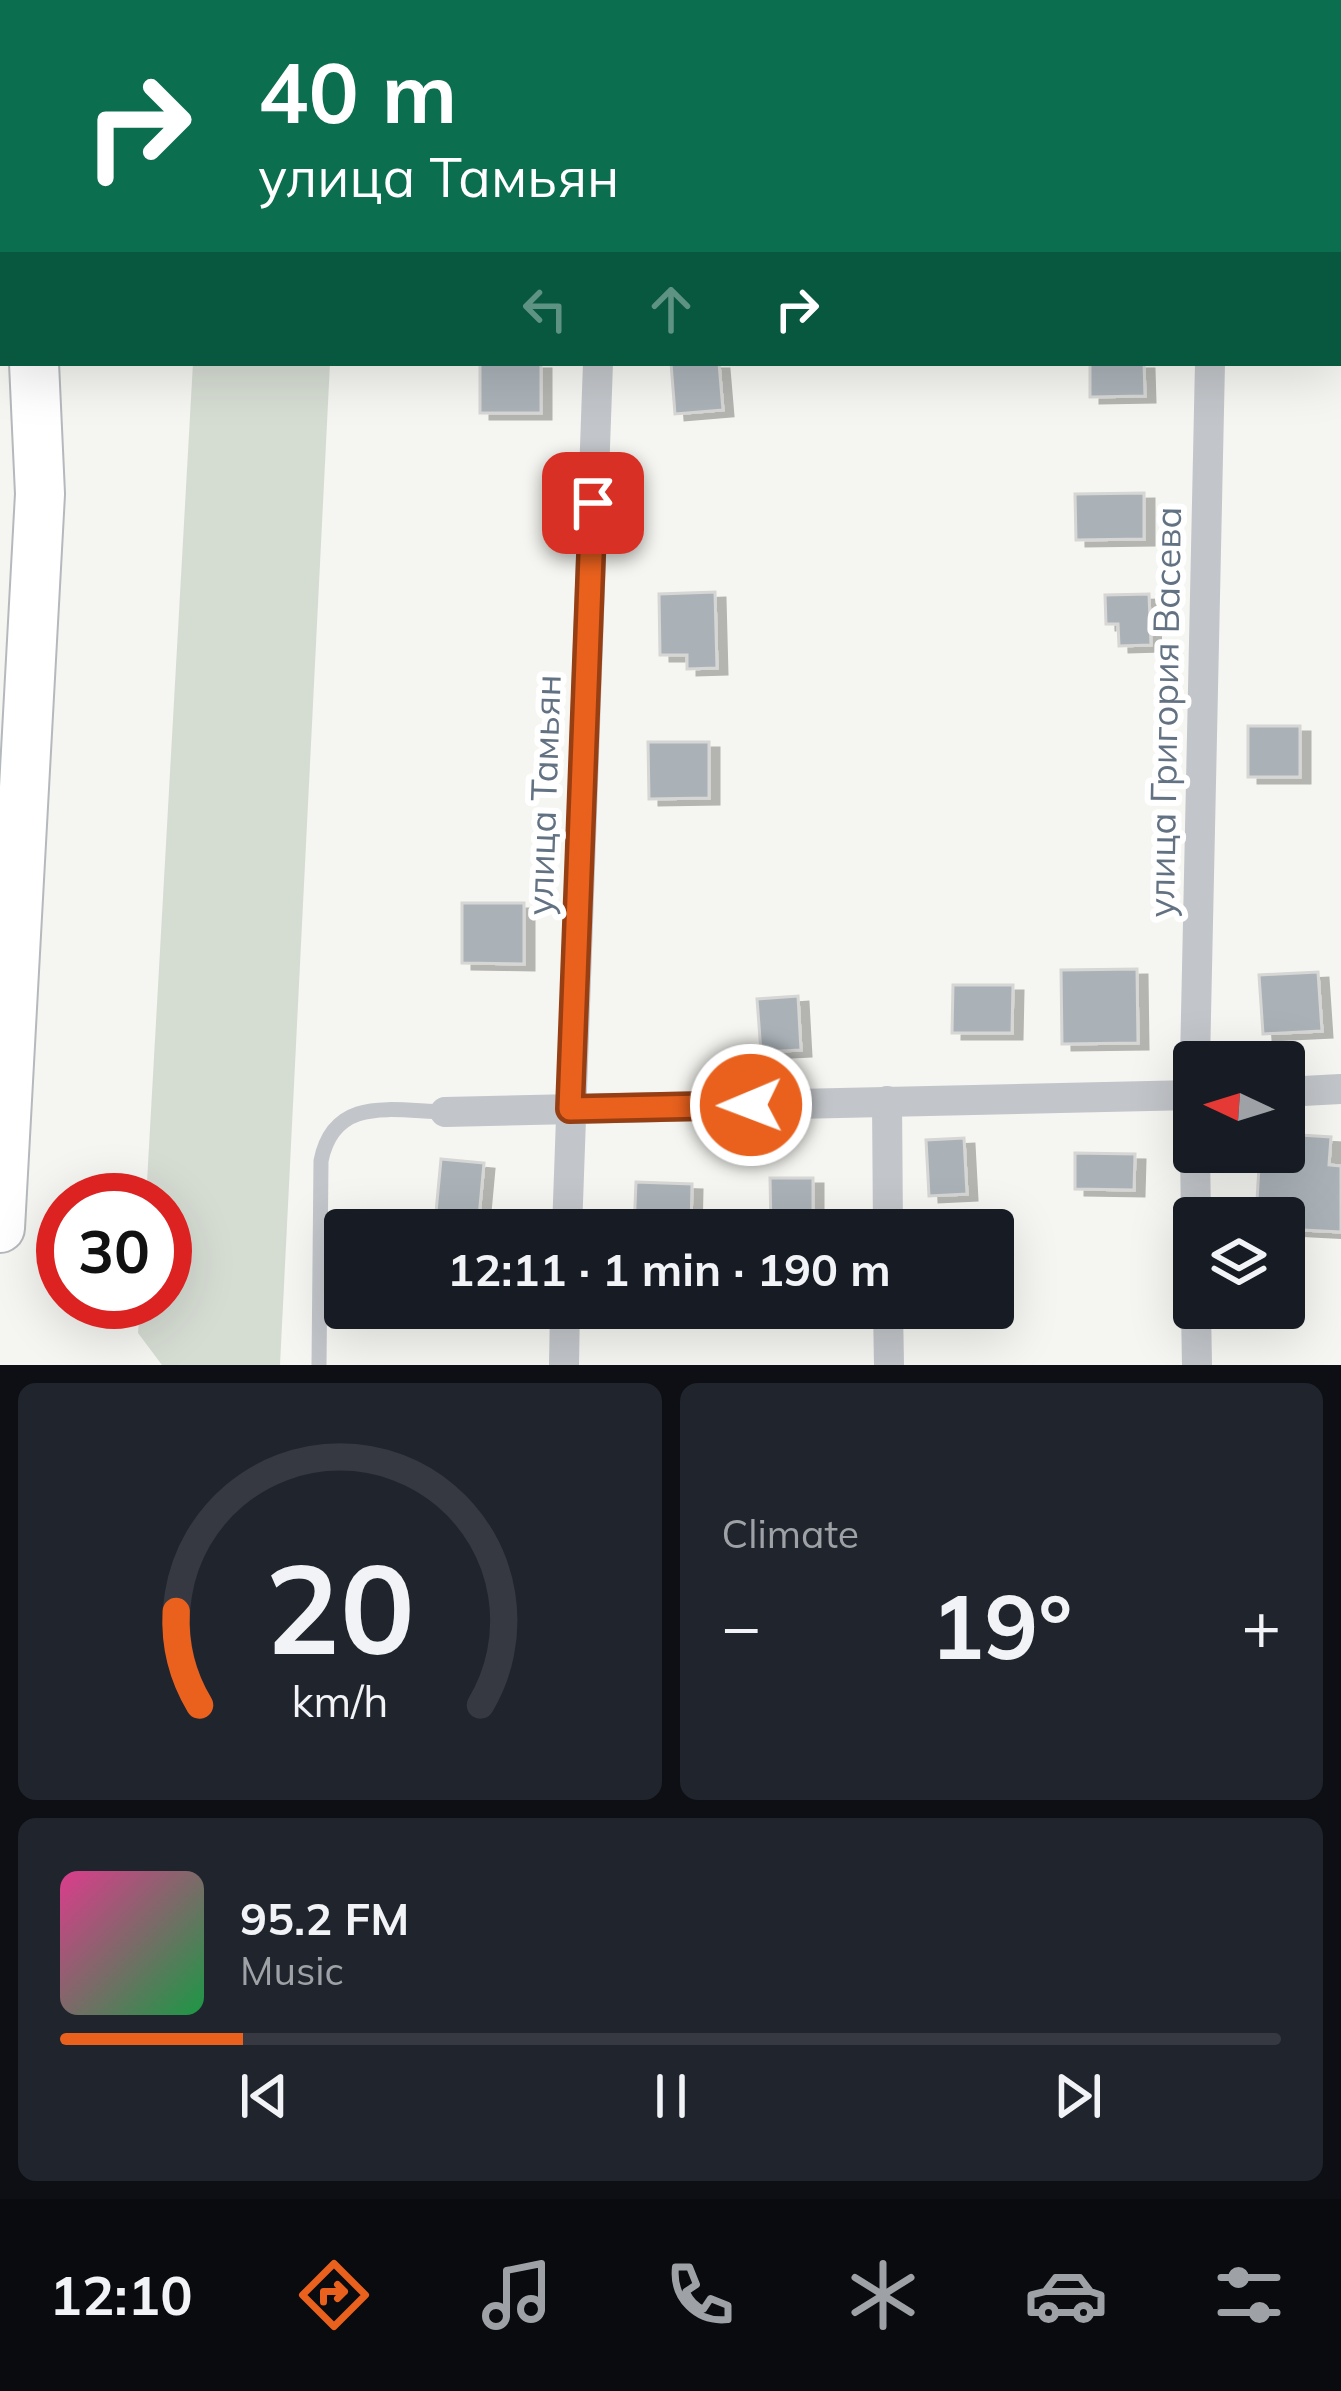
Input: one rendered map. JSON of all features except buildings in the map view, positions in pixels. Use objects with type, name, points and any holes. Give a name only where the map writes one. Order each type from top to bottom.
[{"type":"main road","points":[[0,1228],[40,494],[34,366]]},
{"type":"street","name":"улица Тамьян","points":[[568,1209],[598,366]]},
{"type":"street","name":"улица Григория Васева","points":[[1195,1041],[1210,366]]},
{"type":"street","points":[[1305,1091],[1341,1090]]},
{"type":"street","points":[[445,1112],[1173,1096]]},
{"type":"street","points":[[887,1101],[888,1209]]},
{"type":"street","points":[[564,1365],[565,1329]]},
{"type":"street","points":[[888,1329],[889,1365]]},
{"type":"street","points":[[1196,1329],[1197,1365]]},
{"type":"lane","points":[[319,1365],[325,1142],[336,1125],[352,1114],[445,1112]]},
{"type":"shaded area","points":[[193,366],[330,366],[280,1365],[162,1365],[138,1329],[192,1329],[192,1173],[148,1173]]},
{"type":"route","points":[[593,503],[570,1109],[751,1105]]}]
